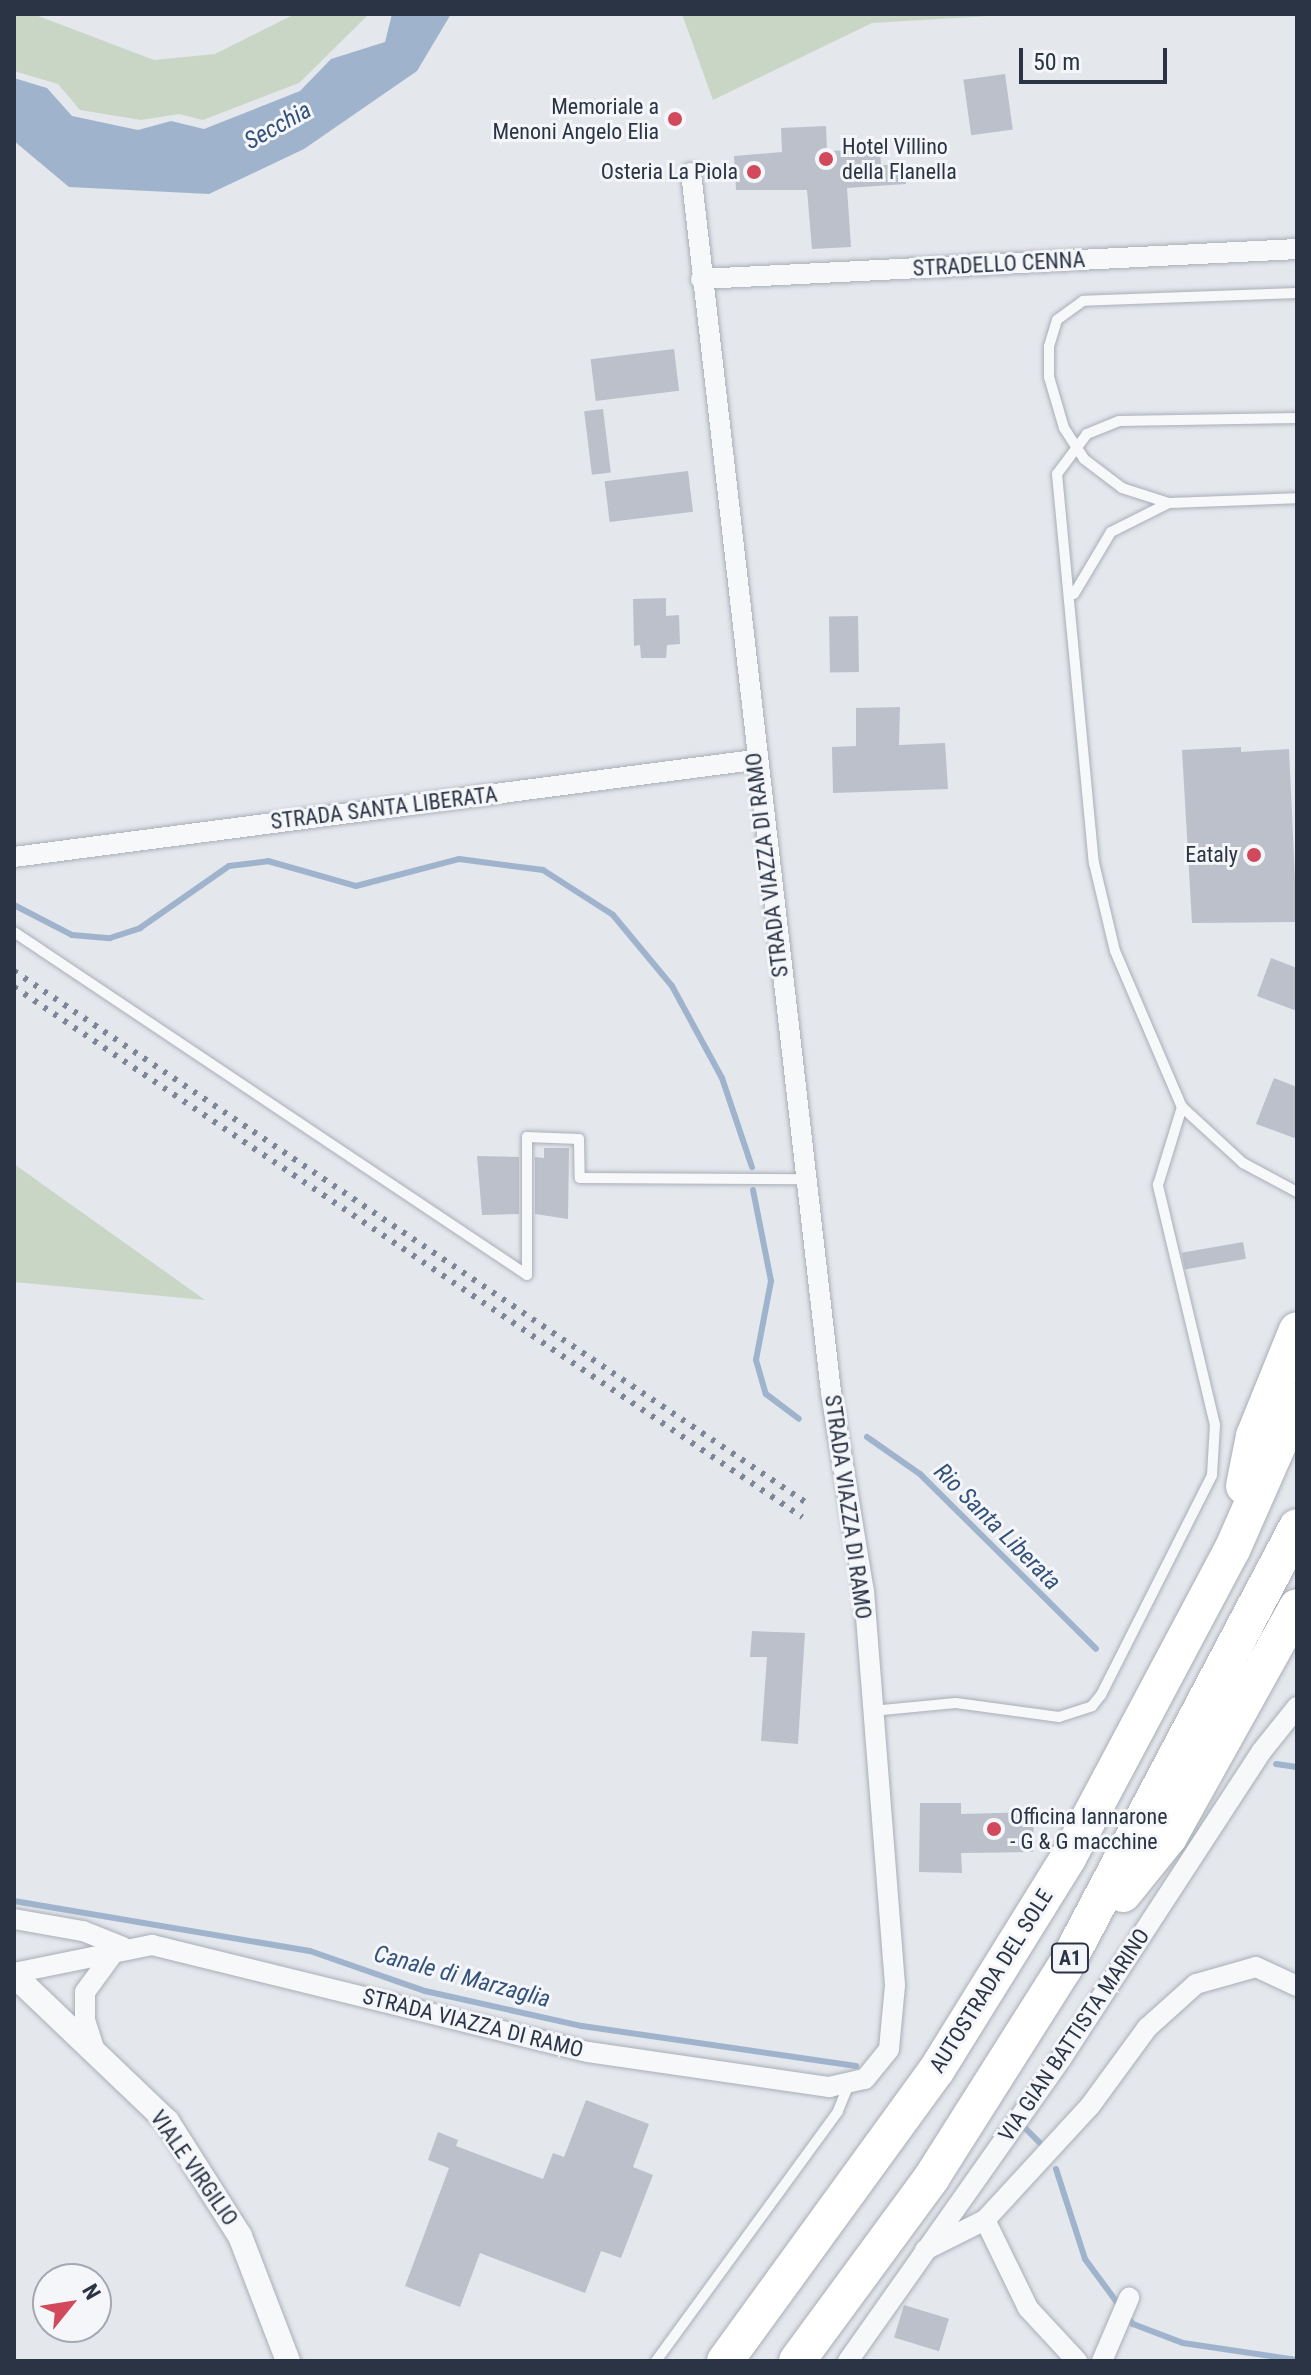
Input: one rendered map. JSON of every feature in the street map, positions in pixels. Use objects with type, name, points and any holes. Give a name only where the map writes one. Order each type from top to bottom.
[{"type":"highway","points":[[1232,1550],[1254,1436],[1297,1330]]},
{"type":"highway","name":"AUTOSTRADA DEL SOLE","points":[[725,2361],[936,2071],[1003,1964],[1155,1702],[1232,1550],[1297,1402]]},
{"type":"highway","name":"A1","points":[[797,2361],[932,2177],[1065,1967],[1297,1527]]},
{"type":"highway","points":[[1065,1967],[1169,1837],[1297,1607]]},
{"type":"highway","points":[[712,2361],[770,2299]]},
{"type":"street","name":"STRADA VIAZZA DI RAMO","points":[[14,1919],[83,1931],[123,1947],[205,1954],[588,2052],[848,2086],[878,2067],[894,2024],[864,1592],[831,1392],[754,760],[691,173]]},
{"type":"street","name":"STRADELLO CENNA","points":[[701,279],[1297,249]]},
{"type":"street","name":"STRADA SANTA LIBERATA","points":[[14,857],[754,760]]},
{"type":"street","name":"VIA GIAN BATTISTA MARINO","points":[[848,2361],[1297,1707]]},
{"type":"street","name":"STRADA VIAZZA DI RAMO","points":[[14,1974],[71,1965],[123,1947]]},
{"type":"street","points":[[95,2051],[85,2020],[85,1992],[91,1976],[123,1947]]},
{"type":"street","points":[[925,2250],[985,2220],[1090,2106],[1147,2028],[1196,1984],[1256,1967],[1297,1986]]},
{"type":"street","name":"VIALE VIRGILIO","points":[[14,1974],[167,2121],[220,2199],[269,2299],[288,2361]]},
{"type":"street","points":[[985,2220],[1028,2308],[1077,2361]]},
{"type":"street","points":[[1102,2361],[1129,2298]]},
{"type":"lane","points":[[1297,293],[1098,297],[1071,306],[1052,335],[1049,377],[1075,446],[1122,488],[1169,503],[1297,498]]},
{"type":"lane","points":[[1297,418],[1119,421],[1075,446],[1057,474],[1073,596],[1094,863],[1115,951],[1182,1107],[1243,1163],[1297,1192]]},
{"type":"lane","points":[[1073,596],[1111,532],[1169,503]]},
{"type":"lane","points":[[14,932],[527,1275],[527,1137],[579,1139],[580,1178],[806,1179]]},
{"type":"lane","points":[[870,1711],[956,1703],[1059,1717],[1092,1706],[1101,1695],[1212,1475],[1215,1425],[1158,1185],[1182,1107]]},
{"type":"lane","points":[[656,2361],[838,2111],[848,2086]]},
{"type":"green space","points":[[14,14],[33,14],[154,60],[215,54],[295,14],[369,14],[299,83],[203,120],[179,114],[141,120],[80,110],[58,84],[14,71]]},
{"type":"green space","points":[[682,14],[1023,14],[872,23],[713,100]]},
{"type":"green space","points":[[14,1164],[205,1300],[14,1282]]},
{"type":"water","name":"Secchia","points":[[392,14],[451,14],[417,71],[304,149],[209,194],[69,187],[14,141],[14,78],[47,88],[72,116],[138,130],[171,121],[204,129],[300,91],[331,59],[385,42]]},
{"type":"building","points":[[1005,74],[1013,129],[971,135],[963,80]]},
{"type":"building","name":"Hotel Villino della Flanella","points":[[826,126],[827,151],[880,149],[881,165],[905,165],[906,184],[847,188],[851,247],[812,249],[807,190],[736,190],[734,156],[782,152],[781,128]]},
{"type":"building","points":[[674,349],[679,391],[596,401],[591,359]]},
{"type":"building","points":[[603,409],[611,473],[592,475],[584,411]]},
{"type":"building","points":[[688,471],[693,512],[610,522],[605,481]]},
{"type":"building","points":[[666,598],[666,616],[679,615],[680,644],[667,645],[666,658],[641,658],[640,645],[634,646],[633,599]]},
{"type":"building","points":[[858,616],[859,672],[830,672],[829,617]]},
{"type":"building","points":[[900,707],[899,745],[945,743],[948,789],[833,793],[832,747],[856,746],[856,708]]},
{"type":"building","points":[[1241,747],[1241,752],[1289,749],[1297,922],[1192,923],[1182,750]]},
{"type":"building","points":[[1271,958],[1297,968],[1297,1011],[1257,996]]},
{"type":"building","points":[[1274,1078],[1297,1087],[1297,1139],[1256,1124]]},
{"type":"building","points":[[544,1148],[569,1148],[568,1219],[535,1214],[535,1157],[544,1158]]},
{"type":"building","points":[[477,1156],[519,1157],[519,1214],[482,1215]]},
{"type":"building","points":[[1243,1242],[1246,1259],[1185,1270],[1182,1253]]},
{"type":"building","points":[[752,1631],[805,1633],[798,1744],[761,1741],[767,1657],[750,1657]]},
{"type":"building","points":[[920,1803],[961,1803],[961,1814],[1034,1812],[1033,1852],[961,1853],[962,1873],[919,1872]]},
{"type":"building","points":[[586,2100],[649,2124],[633,2167],[653,2175],[621,2258],[601,2251],[585,2293],[480,2253],[460,2307],[405,2286],[449,2168],[428,2160],[438,2132],[458,2140],[456,2146],[543,2179],[553,2153],[564,2157]]},
{"type":"building","points":[[904,2305],[949,2319],[939,2351],[894,2338]]},
{"type":"waterway","name":"Rio Santa Liberata","points":[[14,905],[72,935],[110,938],[140,928],[229,866],[268,861],[356,886],[459,859],[543,870],[613,915],[672,986],[722,1078],[752,1167]]},
{"type":"waterway","name":"Rio Santa Liberata","points":[[753,1190],[771,1281],[756,1360],[766,1394],[799,1419]]},
{"type":"waterway","name":"Rio Santa Liberata","points":[[867,1437],[920,1474],[1096,1649]]},
{"type":"waterway","name":"Rio Santa Liberata","points":[[1276,1764],[1297,1767]]},
{"type":"waterway","name":"Canale di Marzaglia","points":[[14,1901],[310,1951],[425,1991],[582,2026],[856,2066]]},
{"type":"waterway","name":"Canale di Marzaglia","points":[[1026,2129],[1040,2143]]},
{"type":"waterway","name":"Canale di Marzaglia","points":[[1056,2169],[1085,2259],[1133,2324],[1183,2343],[1297,2360]]},
{"type":"railway","points":[[14,971],[808,1504]]},
{"type":"railway","points":[[14,987],[802,1517]]},
{"type":"place","name":"Memoriale a Menoni Angelo Elia","points":[[675,119]]},
{"type":"place","name":"Hotel Villino della Flanella","points":[[826,159]]},
{"type":"place","name":"Osteria La Piola","points":[[754,172]]},
{"type":"place","name":"Eataly","points":[[1254,855]]},
{"type":"place","name":"Officina Iannarone - G & G macchine","points":[[994,1829]]}]
